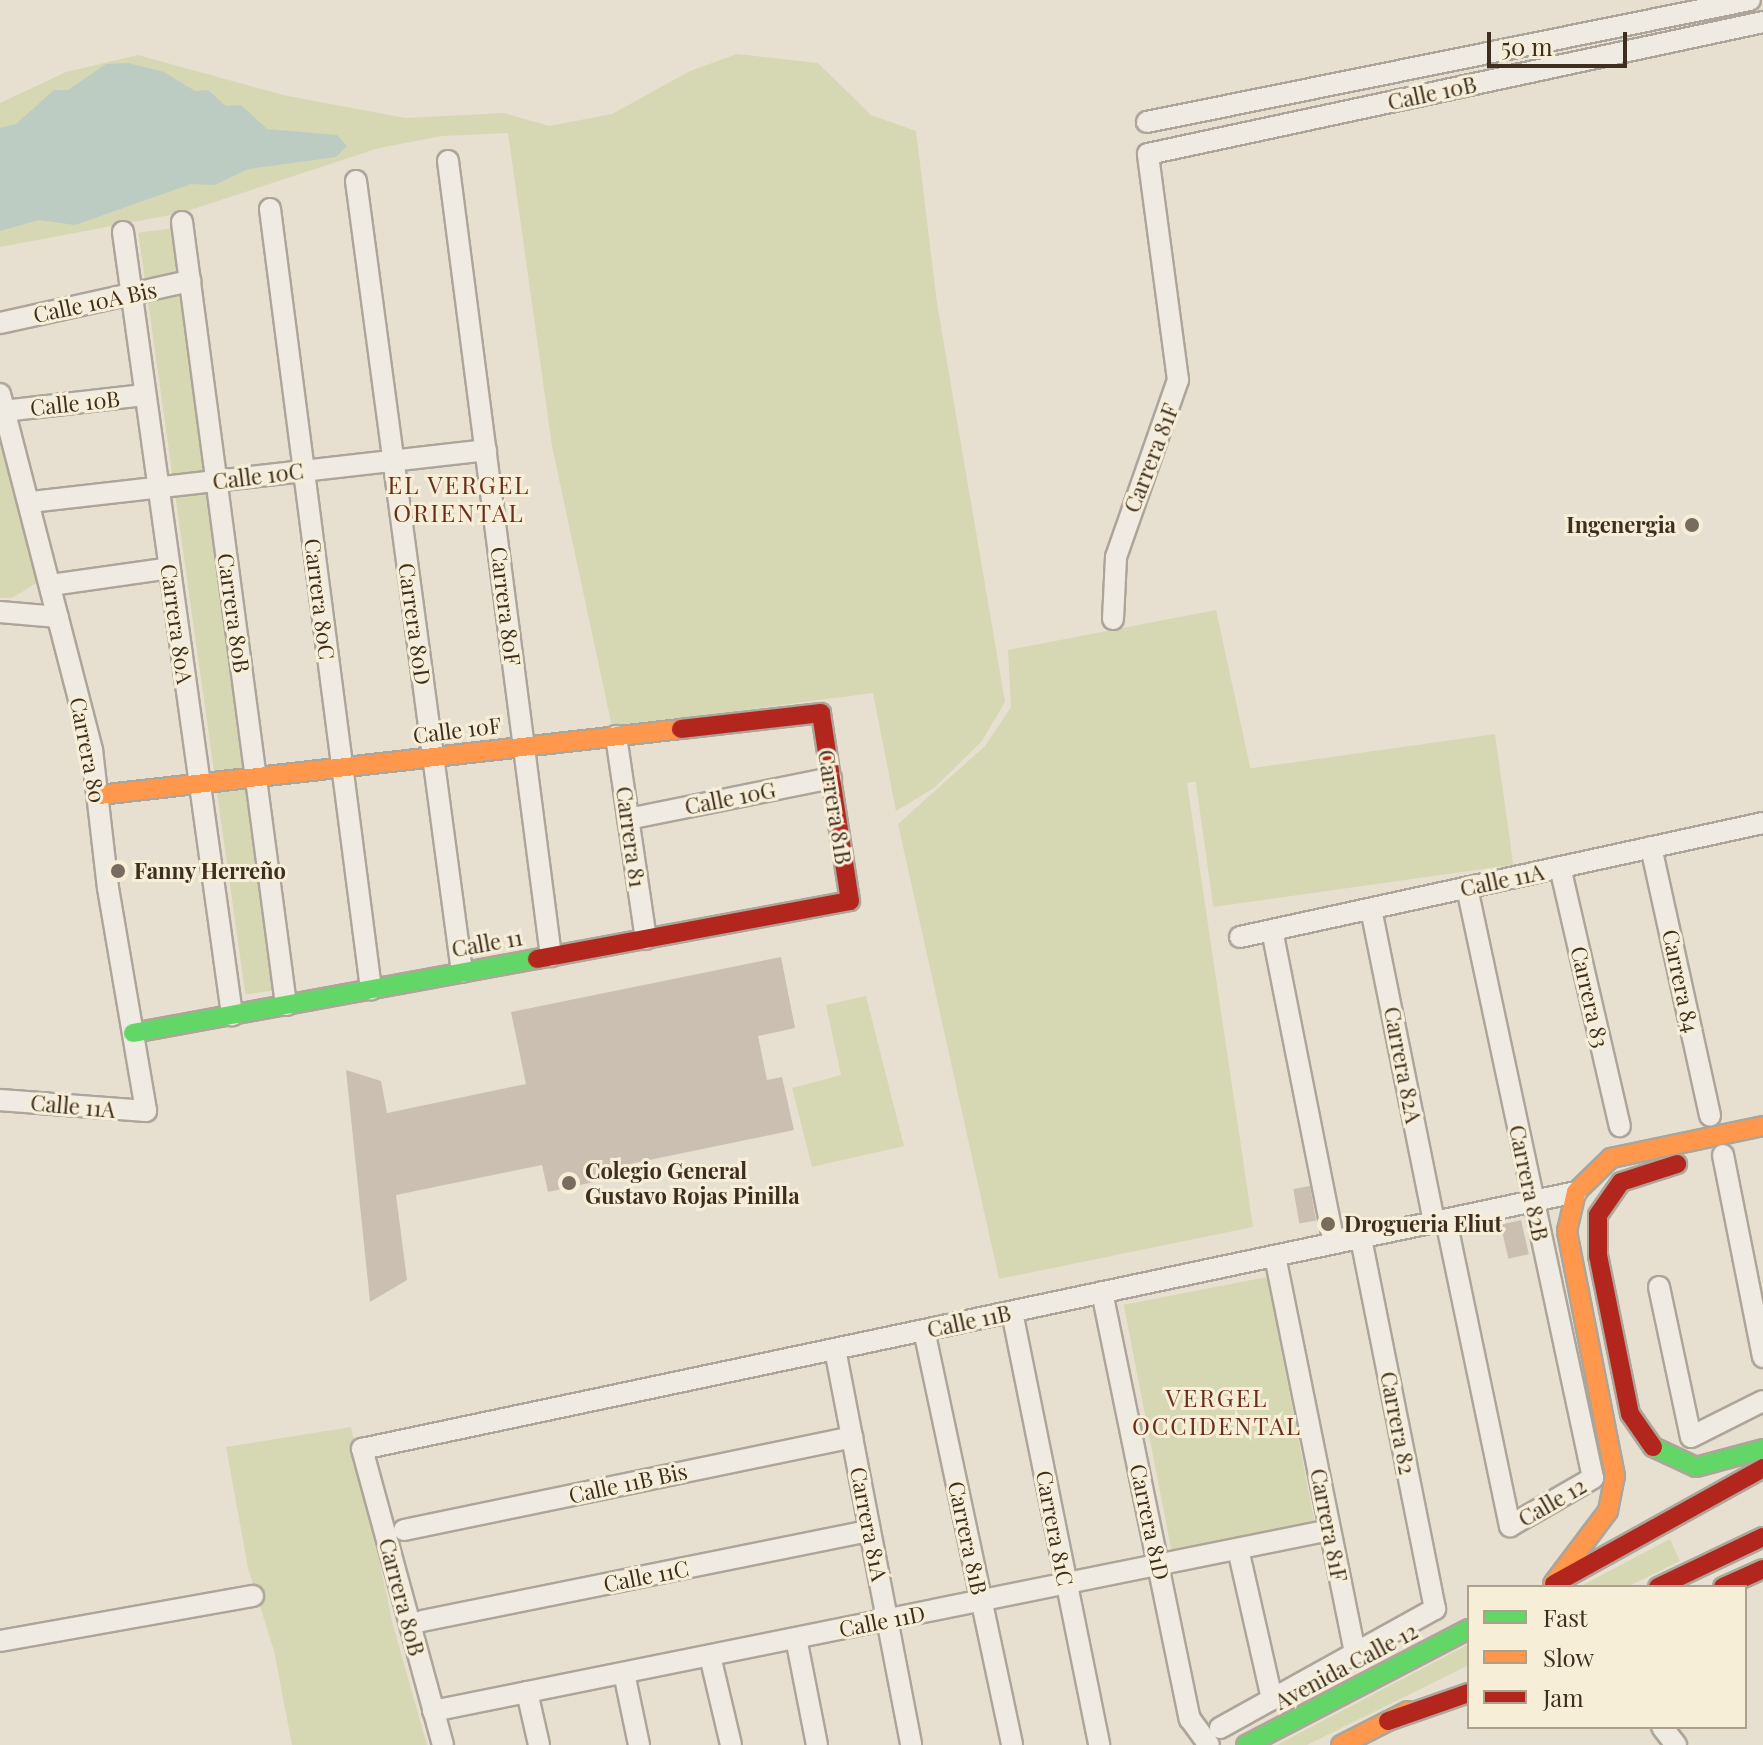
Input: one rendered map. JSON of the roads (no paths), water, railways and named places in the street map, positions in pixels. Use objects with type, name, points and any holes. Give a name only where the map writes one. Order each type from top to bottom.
[{"type":"main road","name":"Calle 10F","points":[[99,795],[821,713]]},
{"type":"main road","name":"Carrera 81B","points":[[821,713],[850,901]]},
{"type":"main road","name":"Calle 11","points":[[133,1033],[850,901]]},
{"type":"main road","points":[[1551,1585],[1608,1511],[1615,1476],[1567,1231],[1576,1192],[1611,1158],[1763,1126]]},
{"type":"main road","points":[[1763,1147],[1651,1169],[1621,1182],[1598,1215],[1598,1256],[1630,1414],[1650,1446],[1696,1467],[1763,1449]]},
{"type":"main road","points":[[1552,1585],[1763,1468]]},
{"type":"main road","points":[[1662,1585],[1763,1537]]},
{"type":"main road","points":[[1727,1585],[1763,1569]]},
{"type":"main road","name":"Avenida Calle 12","points":[[1246,1745],[1467,1630]]},
{"type":"main road","points":[[1341,1745],[1467,1681]]},
{"type":"main road","points":[[1388,1721],[1467,1694]]},
{"type":"street","name":"Calle 10B","points":[[1147,122],[1750,0]]},
{"type":"street","name":"Calle 10B","points":[[1148,154],[1763,22]]},
{"type":"street","name":"Carrera 81F","points":[[1113,619],[1116,557],[1178,380],[1148,154]]},
{"type":"street","name":"Carrera 80F","points":[[448,161],[551,956]]},
{"type":"street","name":"Carrera 80D","points":[[356,181],[462,972]]},
{"type":"street","name":"Carrera 80C","points":[[270,209],[371,989]]},
{"type":"street","name":"Carrera 80B","points":[[182,222],[286,1005]]},
{"type":"street","name":"Carrera 80A","points":[[123,232],[232,1015]]},
{"type":"street","name":"Calle 10A Bis","points":[[0,323],[190,281]]},
{"type":"street","name":"Calle 10B","points":[[2,402],[145,395]]},
{"type":"street","name":"Carrera 80","points":[[2,402],[31,502],[99,795],[146,1111]]},
{"type":"street","name":"Calle 10C","points":[[31,502],[486,450]]},
{"type":"street","points":[[51,585],[170,568]]},
{"type":"street","points":[[0,612],[58,617]]},
{"type":"street","name":"Carrera 81","points":[[616,736],[646,939]]},
{"type":"street","name":"Calle 10G","points":[[628,819],[831,778]]},
{"type":"street","name":"Calle 11A","points":[[1240,937],[1763,823]]},
{"type":"street","name":"Carrera 84","points":[[1651,847],[1710,1116]]},
{"type":"street","name":"Carrera 83","points":[[1560,867],[1620,1126]]},
{"type":"street","name":"Carrera 82B","points":[[1467,888],[1593,1478]]},
{"type":"street","name":"Carrera 82A","points":[[1371,909],[1510,1526]]},
{"type":"street","points":[[1272,930],[1334,1243]]},
{"type":"street","name":"Calle 11A","points":[[0,1100],[146,1111]]},
{"type":"street","points":[[1723,1155],[1763,1357]]},
{"type":"street","name":"Calle 11B","points":[[362,1449],[1576,1192]]},
{"type":"street","name":"Carrera 82","points":[[1355,1653],[1435,1609],[1361,1238]]},
{"type":"street","name":"Carrera 81F","points":[[1275,1256],[1355,1653]]},
{"type":"street","points":[[1659,1287],[1691,1437],[1763,1401]]},
{"type":"street","name":"Carrera 81D","points":[[1102,1292],[1190,1719],[1214,1737]]},
{"type":"street","name":"Carrera 81C","points":[[1012,1312],[1099,1745]]},
{"type":"street","name":"Carrera 81B","points":[[924,1330],[1012,1745]]},
{"type":"street","name":"Carrera 81A","points":[[835,1349],[911,1745]]},
{"type":"street","name":"Calle 11B Bis","points":[[404,1530],[852,1437]]},
{"type":"street","name":"Carrera 80B","points":[[362,1449],[443,1745]]},
{"type":"street","name":"Calle 12","points":[[1510,1526],[1593,1478]]},
{"type":"street","name":"Calle 11D","points":[[433,1711],[1330,1530]]},
{"type":"street","name":"Calle 11C","points":[[422,1621],[870,1531]]},
{"type":"street","points":[[1238,1549],[1272,1699]]},
{"type":"street","points":[[0,1641],[253,1596]]},
{"type":"street","points":[[796,1638],[817,1745]]},
{"type":"street","points":[[1214,1737],[1272,1699],[1355,1653]]},
{"type":"street","points":[[710,1656],[731,1745]]},
{"type":"street","points":[[624,1673],[639,1745]]},
{"type":"street","points":[[527,1692],[539,1745]]},
{"type":"street","points":[[1664,1729],[1676,1745]]},
{"type":"place","name":"Ingenergia","points":[[1692,525]]},
{"type":"place","name":"Fanny Herreño","points":[[118,871]]},
{"type":"place","name":"Colegio General Gustavo Rojas Pinilla","points":[[569,1183]]},
{"type":"place","name":"Drogueria Eliut","points":[[1328,1224]]},
{"type":"district","name":"EL VERGEL ORIENTAL","points":[[459,499]]},
{"type":"district","name":"VERGEL OCCIDENTAL","points":[[1217,1412]]}]
